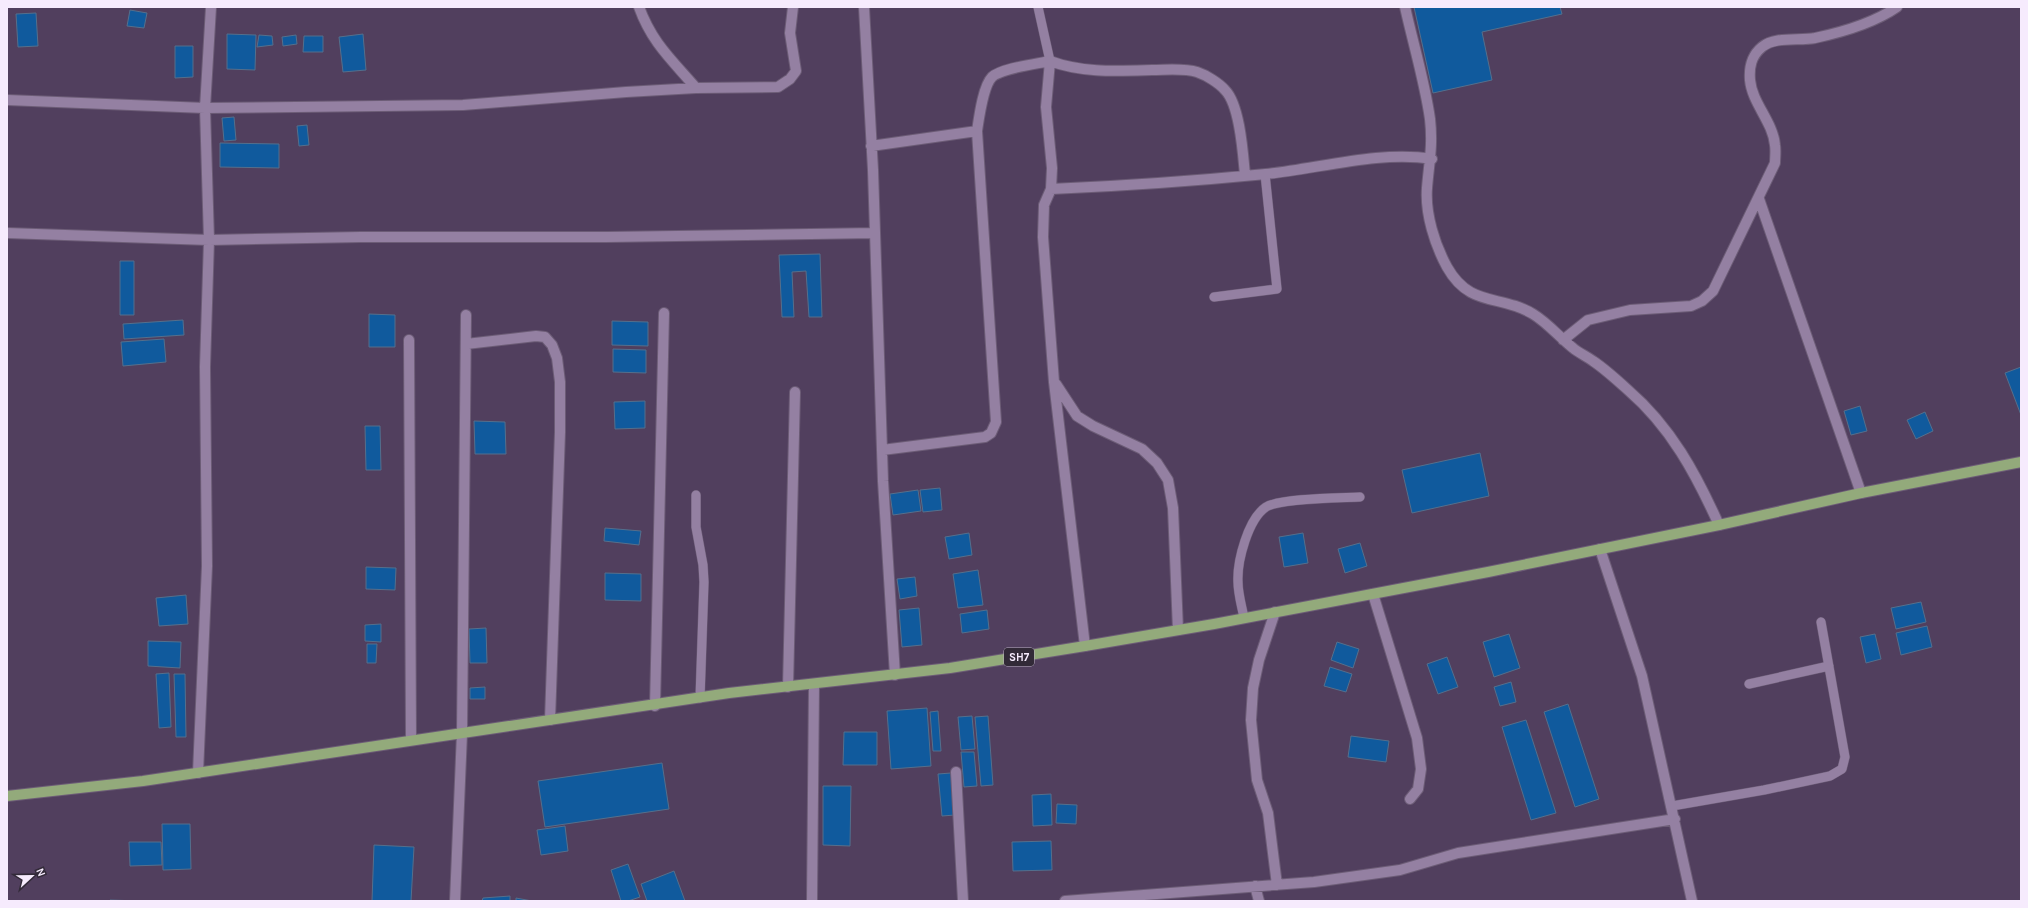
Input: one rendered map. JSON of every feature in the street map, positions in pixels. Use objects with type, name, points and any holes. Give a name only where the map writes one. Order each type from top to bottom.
[{"type":"main road","name":"SH7","points":[[7,796],[198,772],[411,740],[655,706],[700,698],[950,668],[1085,646],[1373,594],[1719,525],[1861,493],[2021,462]]},
{"type":"street","points":[[198,772],[207,566],[204,367],[209,240],[205,108],[211,7]]},
{"type":"street","points":[[640,7],[645,22],[655,42],[696,88]]},
{"type":"street","points":[[7,100],[205,108],[463,105],[696,88],[778,87],[790,79],[796,71],[790,33],[793,7]]},
{"type":"street","points":[[864,7],[875,233],[882,450],[895,675]]},
{"type":"street","points":[[1405,7],[1430,117],[1432,159],[1427,188],[1430,220],[1435,238],[1447,267],[1458,284],[1481,298],[1507,304],[1533,314],[1563,340],[1594,361],[1630,391],[1670,434],[1699,481],[1719,525]]},
{"type":"street","points":[[1563,340],[1588,320],[1630,310],[1691,306],[1702,301],[1713,291],[1775,164],[1776,144],[1750,82],[1752,57],[1763,46],[1778,41],[1814,38],[1859,25],[1882,17],[1897,7]]},
{"type":"street","points":[[1050,61],[1046,107],[1052,168],[1051,189],[1044,205],[1043,236],[1054,382],[1085,646]]},
{"type":"street","points":[[882,450],[985,437],[991,433],[996,422],[978,131],[981,108],[991,78],[999,72],[1050,61],[1069,68],[1197,72],[1215,82],[1226,91],[1235,110],[1242,141],[1246,175]]},
{"type":"street","points":[[871,146],[978,131]]},
{"type":"street","points":[[1051,189],[1197,181],[1265,174],[1375,159],[1415,156],[1432,159]]},
{"type":"street","points":[[1758,199],[1861,493]]},
{"type":"street","points":[[7,233],[209,240],[362,237],[607,237],[875,233]]},
{"type":"street","points":[[655,706],[664,313]]},
{"type":"street","points":[[455,901],[462,733],[466,315]]},
{"type":"street","points":[[466,344],[536,336],[545,337],[552,344],[558,358],[560,382],[560,432],[550,720]]},
{"type":"street","points":[[409,340],[411,740]]},
{"type":"street","points":[[1054,382],[1078,416],[1093,426],[1142,450],[1156,463],[1168,480],[1173,508],[1178,630]]},
{"type":"street","points":[[788,687],[794,392]]},
{"type":"street","points":[[1600,549],[1642,676],[1692,901]]},
{"type":"street","points":[[1373,594],[1417,738],[1420,776],[1418,789],[1410,799]]},
{"type":"street","points":[[1276,612],[1259,660],[1253,688],[1251,720],[1256,780],[1268,813],[1277,885]]},
{"type":"street","points":[[812,901],[814,684]]},
{"type":"street","points":[[956,772],[964,901]]},
{"type":"street","points":[[1065,901],[1277,885],[1400,870],[1458,853],[1675,819]]},
{"type":"street","points":[[1255,886],[1259,901]]},
{"type":"lane","points":[[1038,7],[1050,61]]},
{"type":"lane","points":[[1214,297],[1277,289],[1265,174]]},
{"type":"lane","points":[[696,495],[696,527],[703,565],[704,582],[700,698]]},
{"type":"lane","points":[[1244,618],[1238,582],[1241,556],[1249,530],[1257,516],[1267,507],[1283,502],[1360,497]]},
{"type":"lane","points":[[1672,806],[1764,790],[1830,776],[1842,769],[1845,757],[1822,622]]},
{"type":"lane","points":[[1748,684],[1829,666]]},
{"type":"building","points":[[1414,7],[1560,7],[1562,14],[1482,32],[1492,80],[1433,93]]},
{"type":"building","points":[[130,10],[147,13],[144,28],[127,26]]},
{"type":"building","points":[[36,13],[38,46],[18,47],[16,14]]},
{"type":"building","points":[[227,34],[256,35],[255,70],[227,69]]},
{"type":"building","points":[[363,34],[366,70],[343,72],[339,37]]},
{"type":"building","points":[[259,35],[272,36],[273,45],[257,47]]},
{"type":"building","points":[[296,35],[297,44],[283,46],[282,37]]},
{"type":"building","points":[[304,36],[323,36],[323,52],[303,52]]},
{"type":"building","points":[[175,46],[193,46],[193,77],[175,78]]},
{"type":"building","points":[[234,117],[236,140],[224,141],[222,118]]},
{"type":"building","points":[[307,125],[309,145],[299,146],[297,126]]},
{"type":"building","points":[[220,143],[279,144],[279,168],[220,167]]},
{"type":"building","points":[[820,254],[822,317],[809,317],[806,271],[792,272],[794,317],[782,317],[779,255]]},
{"type":"building","points":[[120,261],[134,261],[134,315],[120,315]]},
{"type":"building","points":[[369,314],[395,315],[395,347],[369,347]]},
{"type":"building","points":[[183,320],[184,335],[124,339],[123,324]]},
{"type":"building","points":[[612,321],[648,322],[648,346],[612,345]]},
{"type":"building","points":[[164,339],[166,362],[123,366],[121,342]]},
{"type":"building","points":[[613,349],[646,350],[646,373],[613,372]]},
{"type":"building","points":[[2021,367],[2021,415],[2005,373]]},
{"type":"building","points":[[645,401],[645,428],[615,429],[614,402]]},
{"type":"building","points":[[1860,406],[1867,431],[1851,435],[1844,411]]},
{"type":"building","points":[[1925,412],[1933,431],[1916,439],[1907,420]]},
{"type":"building","points":[[474,421],[505,422],[506,454],[475,454]]},
{"type":"building","points":[[365,426],[380,426],[381,470],[366,470]]},
{"type":"building","points":[[1480,453],[1489,496],[1412,513],[1402,470]]},
{"type":"building","points":[[940,488],[942,510],[923,512],[920,490]]},
{"type":"building","points":[[918,490],[921,511],[893,515],[890,494]]},
{"type":"building","points":[[605,528],[641,531],[639,545],[604,541]]},
{"type":"building","points":[[969,533],[972,555],[949,559],[945,537]]},
{"type":"building","points":[[1303,533],[1308,563],[1284,567],[1279,537]]},
{"type":"building","points":[[1360,543],[1367,566],[1345,573],[1338,549]]},
{"type":"building","points":[[366,567],[396,568],[395,590],[366,589]]},
{"type":"building","points":[[978,570],[983,605],[958,608],[953,574]]},
{"type":"building","points":[[605,573],[641,574],[641,601],[605,600]]},
{"type":"building","points":[[915,577],[917,596],[900,599],[897,579]]},
{"type":"building","points":[[186,595],[188,624],[159,626],[156,598]]},
{"type":"building","points":[[1921,602],[1926,622],[1896,629],[1891,608]]},
{"type":"building","points":[[919,608],[922,645],[902,647],[899,610]]},
{"type":"building","points":[[987,610],[989,629],[962,633],[960,614]]},
{"type":"building","points":[[381,624],[381,642],[365,641],[365,625]]},
{"type":"building","points":[[1927,626],[1932,647],[1901,655],[1896,633]]},
{"type":"building","points":[[486,628],[487,663],[470,663],[469,629]]},
{"type":"building","points":[[1509,634],[1520,668],[1494,677],[1483,642]]},
{"type":"building","points":[[1875,634],[1881,659],[1866,663],[1860,637]]},
{"type":"building","points":[[148,641],[181,642],[180,668],[148,666]]},
{"type":"building","points":[[1337,642],[1359,649],[1353,668],[1331,660]]},
{"type":"building","points":[[367,644],[377,644],[376,663],[367,663]]},
{"type":"building","points":[[1447,657],[1458,687],[1438,694],[1427,664]]},
{"type":"building","points":[[1330,667],[1352,674],[1346,692],[1324,686]]},
{"type":"building","points":[[169,673],[171,727],[159,728],[156,674]]},
{"type":"building","points":[[174,674],[185,674],[186,737],[176,737]]},
{"type":"building","points":[[1511,682],[1516,702],[1500,706],[1494,687]]},
{"type":"building","points":[[485,687],[485,699],[470,699],[470,688]]},
{"type":"building","points":[[1568,704],[1599,799],[1575,807],[1544,712]]},
{"type":"building","points":[[927,708],[931,766],[891,769],[887,711]]},
{"type":"building","points":[[938,711],[941,751],[933,751],[930,712]]},
{"type":"building","points":[[972,716],[975,749],[961,750],[958,717]]},
{"type":"building","points":[[988,716],[993,785],[981,786],[975,717]]},
{"type":"building","points":[[1526,720],[1556,813],[1531,820],[1502,727]]},
{"type":"building","points":[[844,732],[877,732],[877,765],[843,765]]},
{"type":"building","points":[[1351,736],[1389,741],[1386,762],[1348,757]]},
{"type":"building","points":[[961,752],[974,752],[977,786],[964,787]]},
{"type":"building","points":[[662,763],[669,809],[545,827],[538,781]]},
{"type":"building","points":[[951,773],[955,815],[942,816],[938,774]]},
{"type":"building","points":[[823,786],[851,786],[850,846],[823,845]]},
{"type":"building","points":[[1051,794],[1052,825],[1033,826],[1032,795]]},
{"type":"building","points":[[1057,804],[1077,805],[1076,824],[1056,823]]},
{"type":"building","points":[[162,824],[190,824],[191,869],[163,870]]},
{"type":"building","points":[[565,826],[568,851],[541,855],[537,830]]},
{"type":"building","points":[[1051,841],[1052,870],[1013,871],[1012,842]]},
{"type":"building","points":[[129,842],[161,842],[162,865],[130,866]]},
{"type":"building","points":[[374,845],[414,847],[411,901],[372,901]]},
{"type":"building","points":[[628,864],[640,897],[628,901],[621,901],[611,870]]},
{"type":"building","points":[[674,871],[685,901],[647,901],[641,884]]},
{"type":"building","points":[[510,896],[510,901],[482,901],[483,898]]},
{"type":"building","points":[[516,898],[532,901],[516,901]]},
{"type":"building","points":[[110,900],[139,901],[110,901]]}]
